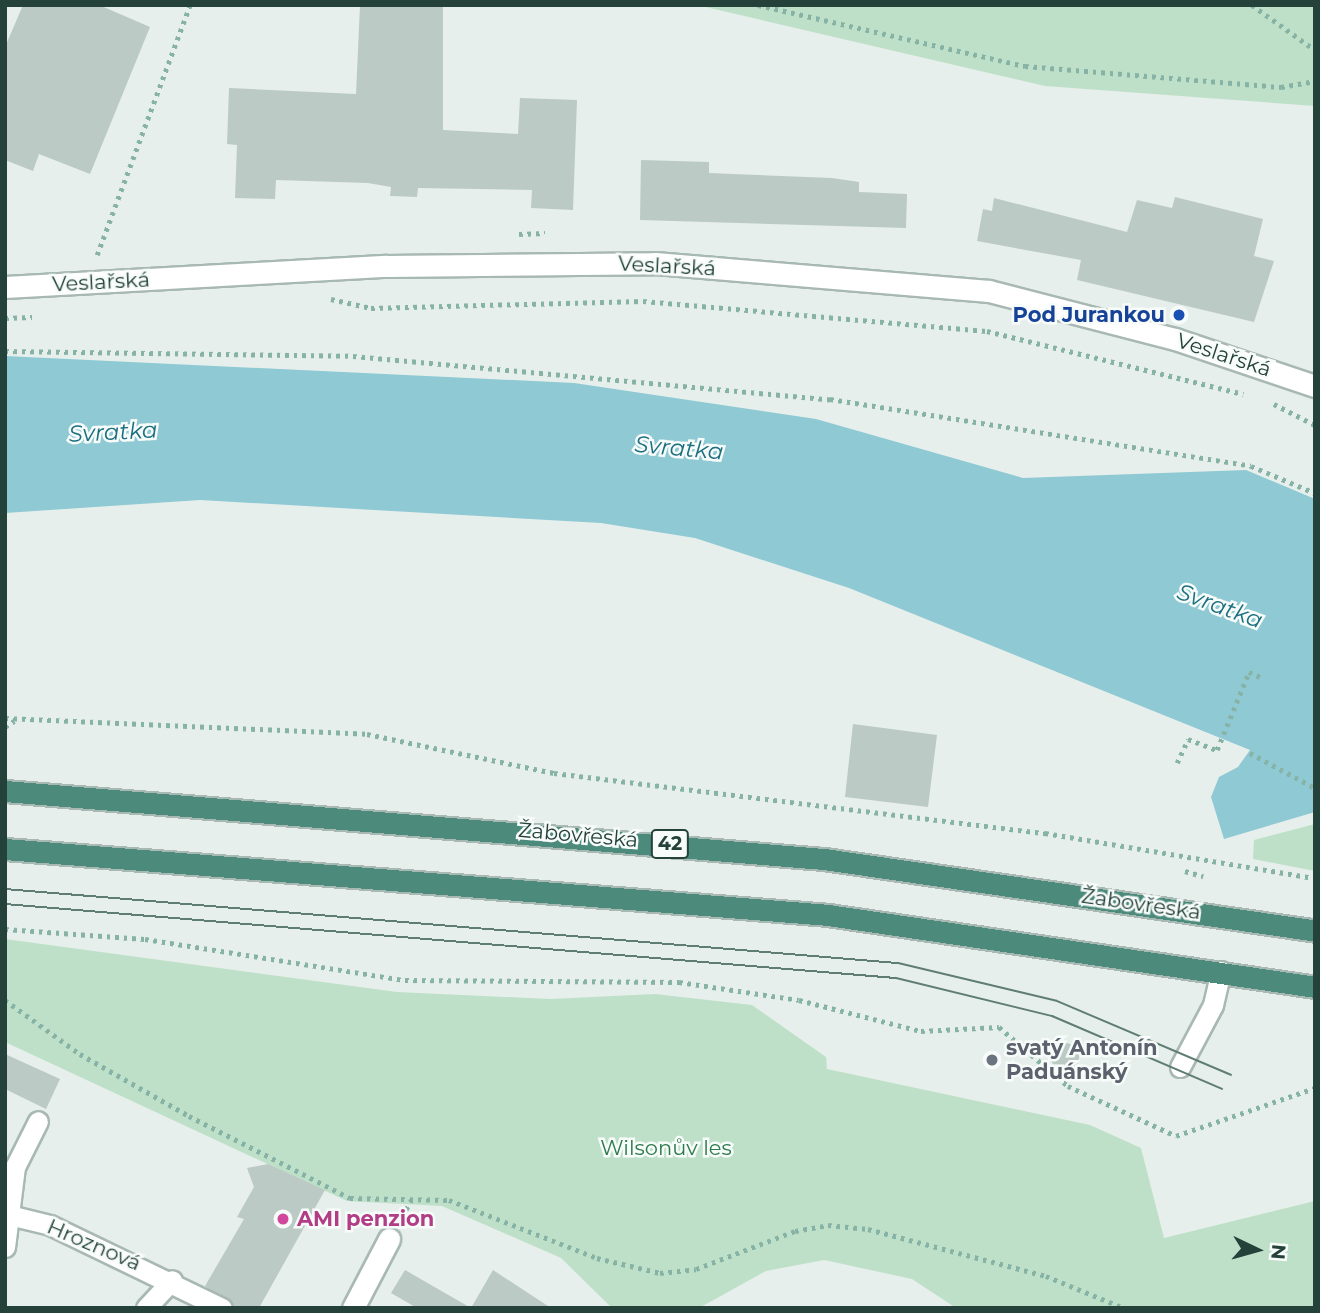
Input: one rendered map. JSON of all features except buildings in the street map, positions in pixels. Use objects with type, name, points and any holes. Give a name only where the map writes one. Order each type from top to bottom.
[{"type":"highway","name":"Žabovřeská","points":[[5,791],[824,859],[1315,931]]},
{"type":"highway","points":[[5,849],[828,915],[1222,971],[1315,987]]},
{"type":"street","name":"Veslařská","points":[[5,287],[386,266],[655,263],[989,291],[1175,339],[1315,386]]},
{"type":"street","points":[[353,1308],[389,1239]]},
{"type":"lane","points":[[1180,1067],[1213,1006],[1222,971]]},
{"type":"lane","points":[[5,1247],[15,1167],[38,1121]]},
{"type":"lane","name":"Hroznová","points":[[9,1215],[50,1225],[172,1280],[222,1308]]},
{"type":"lane","name":"Hroznová","points":[[146,1308],[172,1280]]},
{"type":"path","points":[[87,283],[190,5]]},
{"type":"path","points":[[758,5],[1025,66],[1281,87],[1315,81]]},
{"type":"path","points":[[1252,5],[1315,50]]},
{"type":"path","points":[[323,297],[371,308],[643,300],[987,331],[1253,397]]},
{"type":"path","points":[[5,318],[47,316]]},
{"type":"path","points":[[5,351],[353,356],[830,399],[1251,466],[1315,493]]},
{"type":"path","points":[[1266,400],[1315,425]]},
{"type":"path","points":[[1177,763],[1188,739],[1217,750],[1249,672],[1260,677]]},
{"type":"path","points":[[5,718],[367,734],[554,774],[1045,833],[1315,878]]},
{"type":"path","points":[[5,727],[14,720]]},
{"type":"path","points":[[1250,753],[1315,788]]},
{"type":"path","points":[[1185,871],[1203,876]]},
{"type":"path","points":[[5,929],[145,939],[405,980],[680,982],[800,1000],[921,1031],[999,1027],[1068,1086],[1176,1136],[1315,1087]]},
{"type":"path","points":[[5,1000],[80,1054],[189,1116],[350,1198],[449,1200],[597,1258],[660,1273],[696,1269],[795,1231],[828,1225],[868,1229],[1034,1272],[1124,1308]]},
{"type":"green space","points":[[697,5],[1315,5],[1315,106],[1045,86]]},
{"type":"green space","points":[[1315,824],[1315,871],[1253,859],[1254,840]]},
{"type":"green space","name":"Wilsonův les","points":[[5,939],[397,992],[551,999],[655,994],[752,1005],[826,1057],[827,1069],[1090,1125],[1141,1148],[1164,1238],[1315,1201],[1315,1308],[956,1308],[912,1279],[824,1260],[766,1271],[699,1308],[612,1308],[561,1258],[442,1206],[347,1201],[5,1042]]},
{"type":"water","name":"Svratka","points":[[5,356],[574,383],[816,419],[1023,478],[1246,470],[1315,499],[1315,812],[1224,839],[1211,797],[1219,777],[1238,767],[1250,750],[849,588],[695,538],[601,523],[200,500],[5,513]]},
{"type":"tram line","points":[[5,889],[898,963],[1057,1001],[1231,1075]]},
{"type":"tram line","points":[[5,904],[896,978],[1052,1016],[1222,1089]]},
{"type":"place","name":"Pod Jurankou","points":[[1179,315]]},
{"type":"place","name":"svatý Antonín Paduánský","points":[[992,1060]]},
{"type":"place","name":"AMI penzion","points":[[283,1219]]}]
